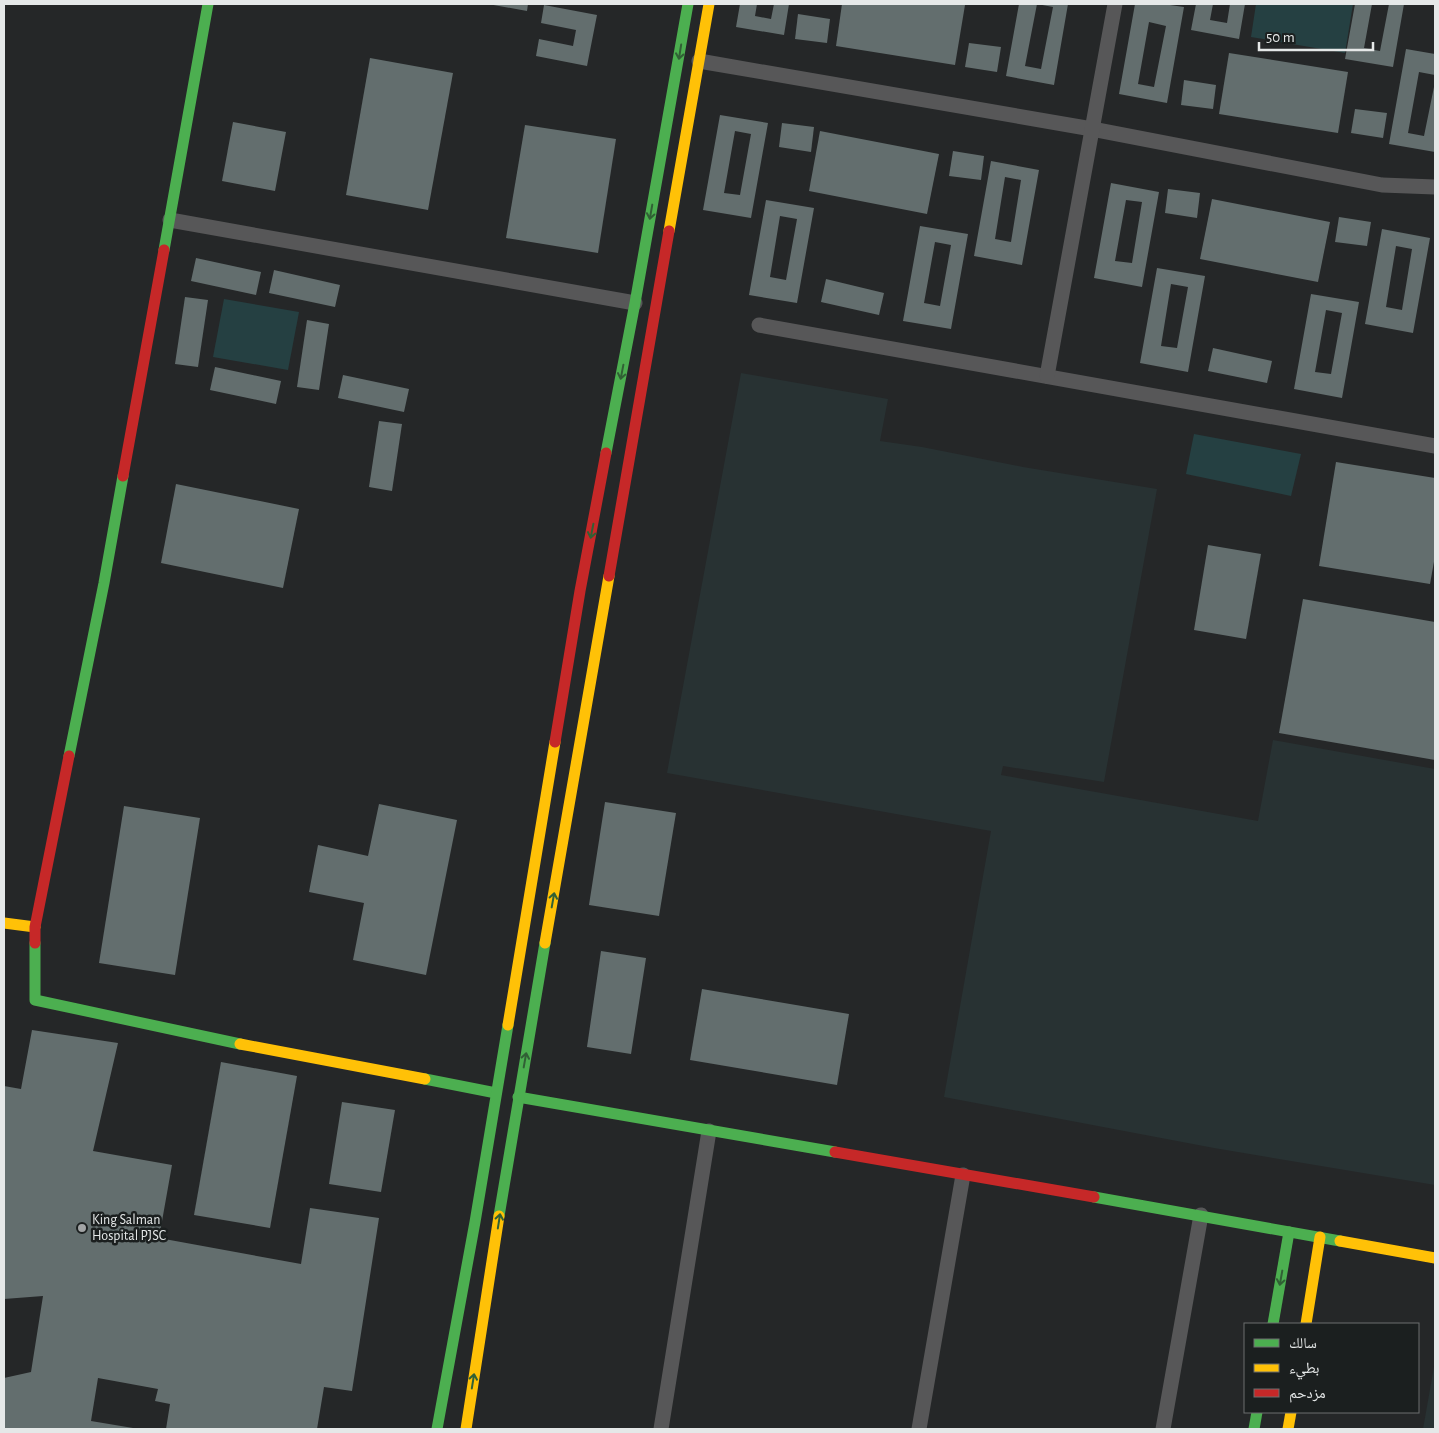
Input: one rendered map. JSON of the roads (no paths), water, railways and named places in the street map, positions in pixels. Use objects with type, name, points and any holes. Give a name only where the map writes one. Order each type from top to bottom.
[{"type":"street","points":[[208,4],[104,583],[35,927],[35,1000],[231,1042],[496,1093]]},
{"type":"street","points":[[466,1429],[600,557],[635,303],[688,4]]},
{"type":"street","points":[[438,1429],[496,1093],[709,4]]},
{"type":"street","points":[[1047,376],[1115,4]]},
{"type":"street","points":[[699,61],[1092,129],[1382,185],[1435,187]]},
{"type":"street","points":[[170,220],[635,303]]},
{"type":"street","points":[[759,325],[1435,446]]},
{"type":"street","points":[[4,923],[35,927]]},
{"type":"street","points":[[518,1097],[1201,1215],[1435,1258]]},
{"type":"street","points":[[661,1429],[709,1131]]},
{"type":"street","points":[[919,1429],[963,1175]]},
{"type":"street","points":[[1163,1429],[1201,1215]]},
{"type":"street","points":[[1273,1323],[1289,1232]]},
{"type":"street","points":[[1306,1323],[1320,1237]]},
{"type":"street","points":[[1254,1429],[1257,1413]]},
{"type":"street","points":[[1288,1429],[1291,1413]]},
{"type":"place","name":"King Salman Hospital PJSC","points":[[82,1228]]}]
